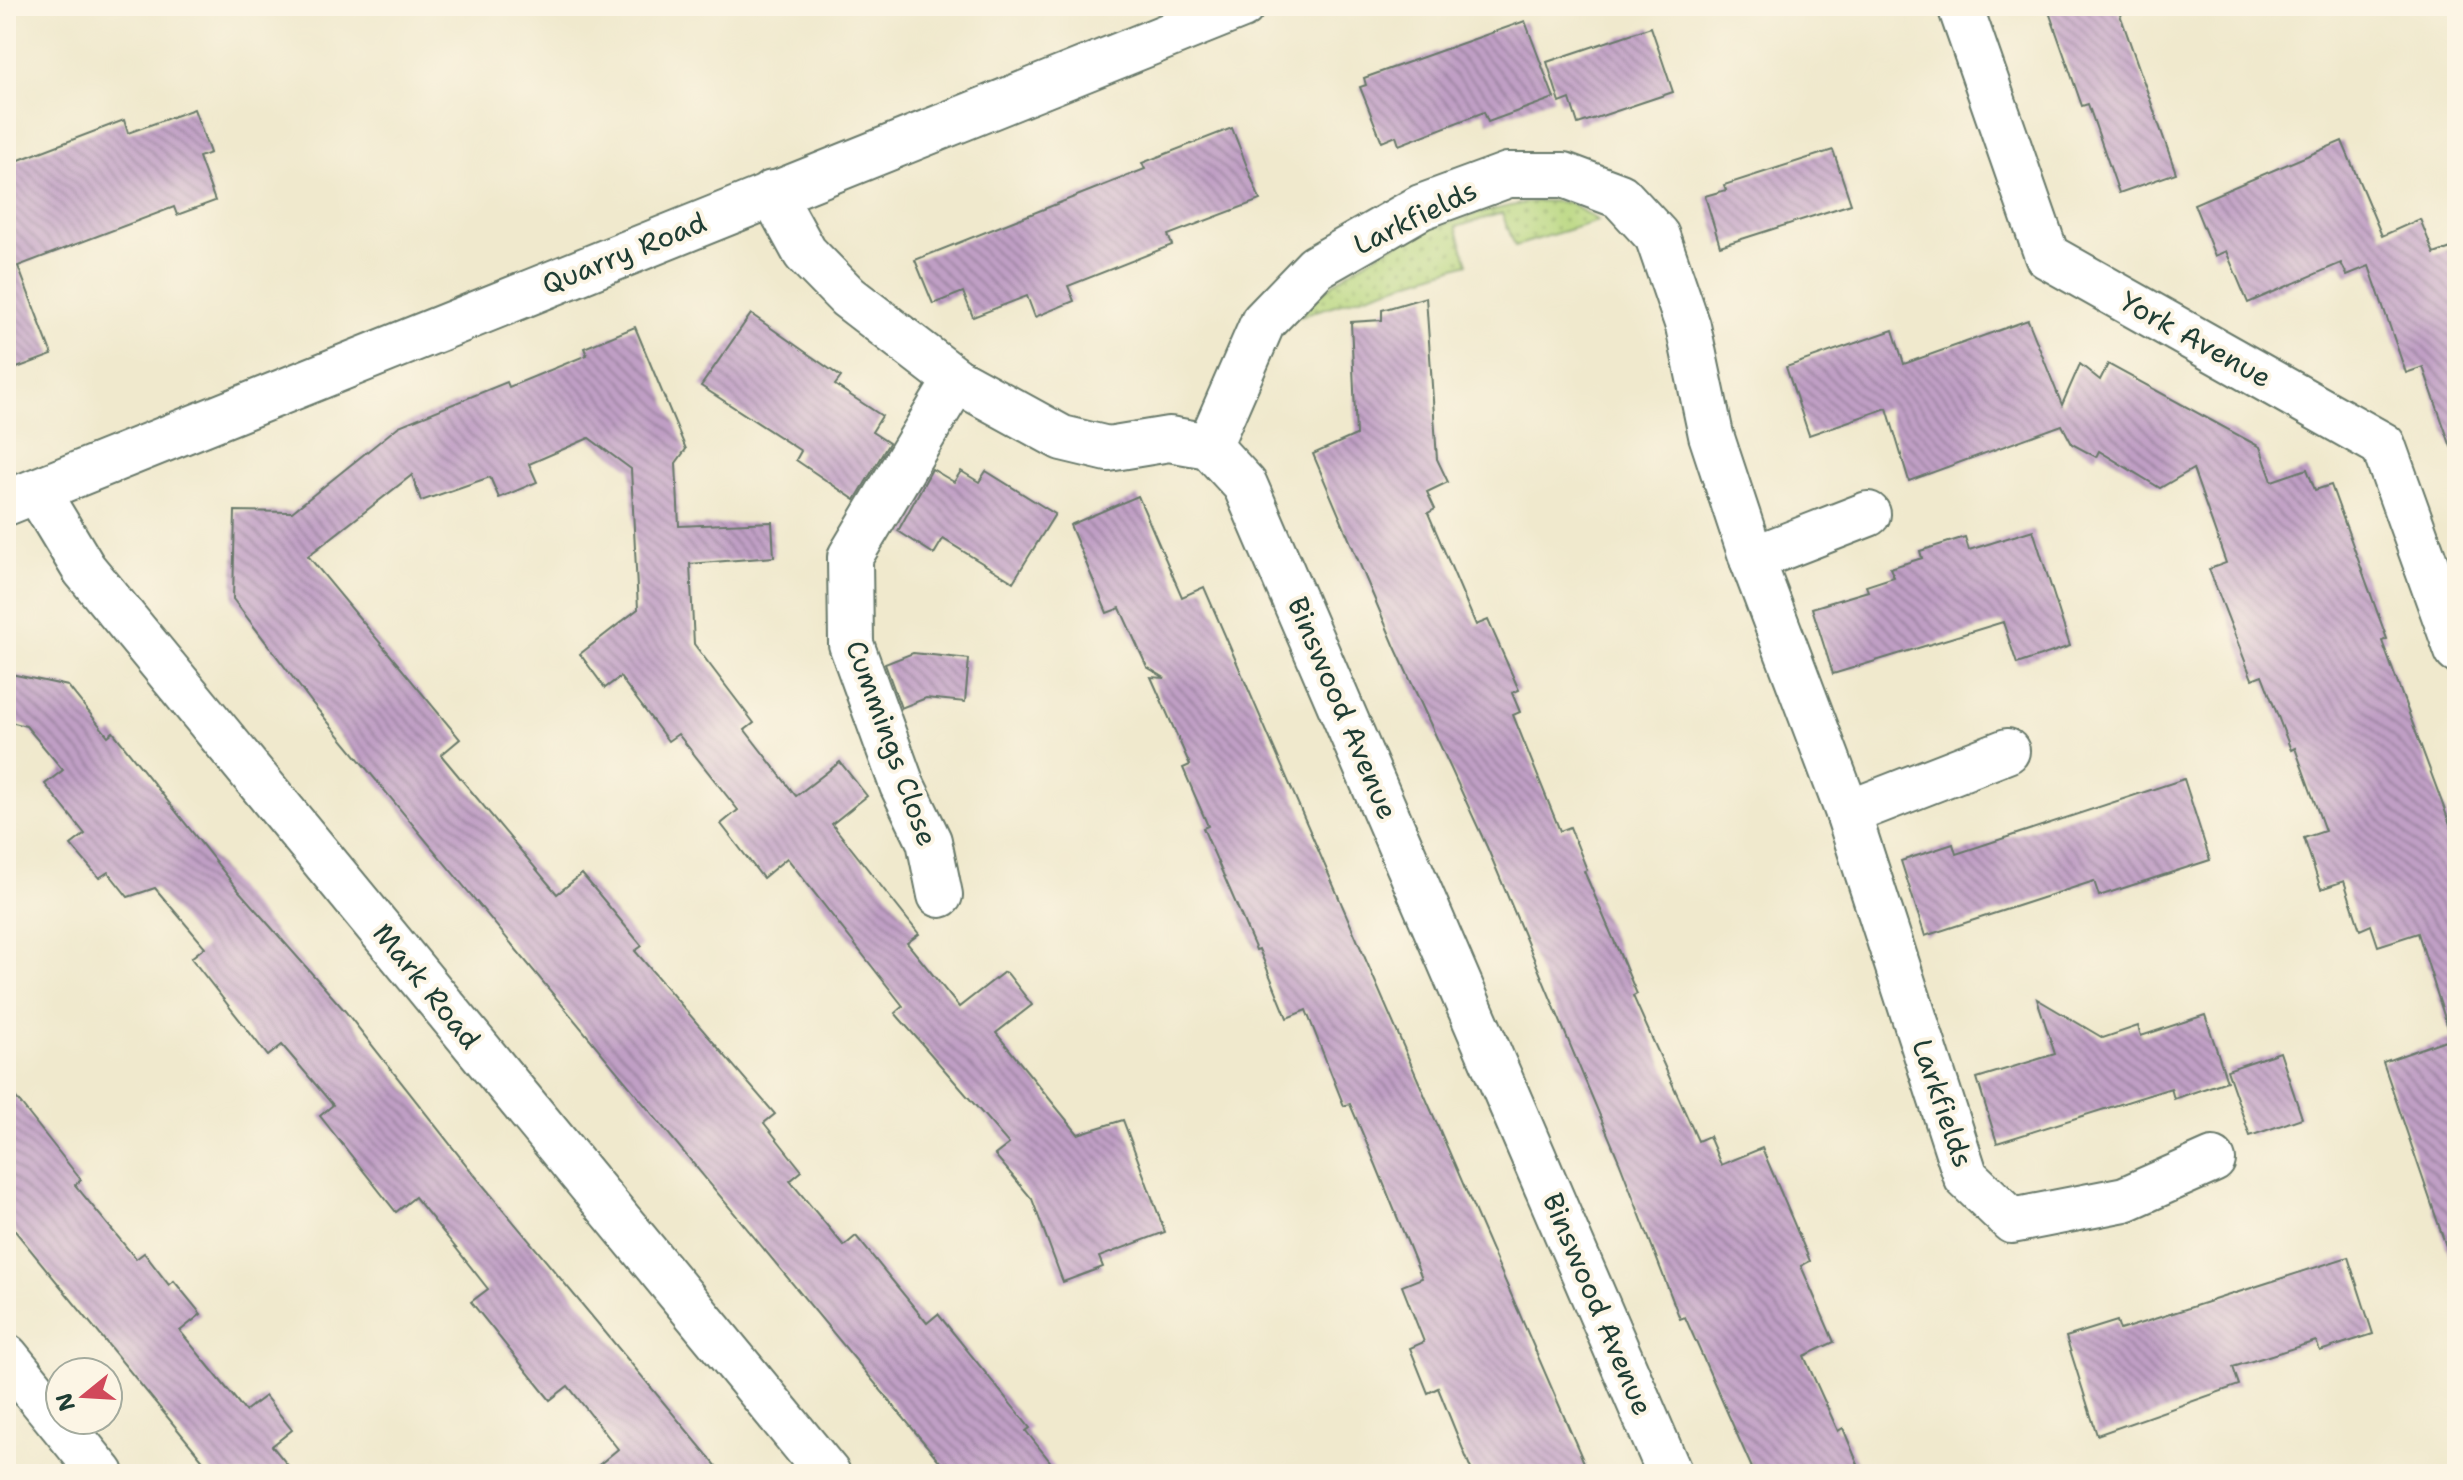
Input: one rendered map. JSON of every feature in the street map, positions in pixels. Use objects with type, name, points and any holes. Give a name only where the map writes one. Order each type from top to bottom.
[{"type":"street","name":"Quarry Road","points":[[22,497],[1242,6]]},
{"type":"street","name":"York Avenue","points":[[1960,6],[2047,256],[2383,445],[2457,651]]},
{"type":"street","name":"Larkfields","points":[[1209,446],[1263,322],[1316,267],[1421,207],[1508,175],[1564,175],[1620,196],[1657,236],[1688,326],[1711,435],[1752,559],[1848,813],[1966,1177],[2012,1221],[2125,1199],[2213,1160]]},
{"type":"street","points":[[772,193],[805,253],[848,297],[956,380],[1062,438],[1108,449],[1169,439],[1209,446]]},
{"type":"street","name":"Cummings Close","points":[[940,895],[929,841],[902,785],[851,644],[850,557],[956,380]]},
{"type":"street","name":"Binswood Avenue","points":[[1209,446],[1245,485],[1282,564],[1670,1474]]},
{"type":"street","name":"Mark Road","points":[[22,497],[828,1474]]},
{"type":"street","points":[[1752,559],[1868,514]]},
{"type":"street","points":[[1848,813],[2007,751]]},
{"type":"street","points":[[6,1356],[102,1474]]},
{"type":"green space","points":[[1539,201],[1568,202],[1598,221],[1515,246],[1502,213],[1456,227],[1468,263],[1300,316],[1323,292],[1350,271],[1409,238],[1474,215]]},
{"type":"building","points":[[2047,6],[2117,6],[2176,173],[2119,193],[2088,104],[2082,106]]},
{"type":"building","points":[[1525,21],[1554,98],[1488,122],[1484,112],[1399,145],[1396,136],[1382,142],[1360,87],[1366,85],[1364,78]]},
{"type":"building","points":[[1651,27],[1673,92],[1578,124],[1570,99],[1560,103],[1547,62]]},
{"type":"building","points":[[194,109],[210,153],[199,157],[215,201],[177,215],[174,207],[18,266],[52,355],[6,372],[6,165],[124,120],[128,133]]},
{"type":"building","points":[[1232,128],[1260,200],[1168,235],[1172,245],[1068,286],[1074,301],[1035,317],[1027,296],[973,317],[963,292],[933,304],[915,260],[1145,169],[1142,163]]},
{"type":"building","points":[[2342,141],[2382,236],[2420,219],[2434,254],[2457,246],[2457,446],[2451,447],[2423,367],[2406,373],[2369,266],[2347,275],[2341,263],[2248,303],[2226,251],[2215,256],[2194,204]]},
{"type":"building","points":[[1833,150],[1851,204],[1720,246],[1705,196],[1726,190],[1724,185]]},
{"type":"building","points":[[1426,297],[1437,459],[1448,482],[1427,492],[1435,509],[1428,513],[1476,625],[1488,620],[1519,690],[1512,693],[1520,712],[1513,715],[1560,831],[1570,827],[1587,870],[1584,871],[1637,994],[1633,996],[1698,1141],[1709,1136],[1721,1165],[1762,1148],[1810,1261],[1801,1266],[1834,1342],[1804,1356],[1838,1431],[1843,1428],[1862,1474],[1739,1474],[1752,1468],[1685,1317],[1680,1319],[1619,1161],[1487,847],[1395,647],[1313,454],[1356,435],[1351,322],[1382,320],[1382,310]]},
{"type":"building","points":[[751,314],[841,377],[835,385],[882,416],[872,432],[889,443],[855,500],[796,460],[801,451],[701,386]]},
{"type":"building","points":[[2028,320],[2062,405],[2080,364],[2100,380],[2108,364],[2260,447],[2272,481],[2307,469],[2315,490],[2331,485],[2387,639],[2382,641],[2457,843],[2457,1026],[2448,1028],[2418,933],[2378,946],[2371,925],[2360,930],[2344,881],[2321,889],[2304,838],[2325,831],[2295,748],[2291,750],[2262,675],[2252,679],[2209,569],[2226,563],[2193,469],[2160,488],[2099,451],[2096,457],[2072,444],[2062,425],[1909,481],[1887,408],[1809,435],[1786,367],[1893,330],[1904,364]]},
{"type":"building","points":[[635,327],[686,449],[676,463],[679,526],[772,522],[774,557],[690,564],[694,644],[754,723],[745,730],[796,796],[840,762],[867,796],[832,824],[919,934],[907,943],[959,1007],[1004,972],[1008,974],[1032,1005],[996,1033],[1078,1134],[1123,1120],[1165,1232],[1099,1257],[1103,1267],[1063,1282],[1032,1199],[995,1155],[1009,1144],[895,1013],[903,1006],[787,858],[763,878],[721,824],[738,810],[678,734],[668,741],[620,677],[605,688],[580,654],[638,609],[631,469],[589,438],[529,464],[537,482],[499,498],[490,477],[421,501],[412,475],[308,556],[460,739],[441,755],[557,894],[582,874],[642,946],[635,951],[775,1114],[764,1123],[802,1171],[790,1181],[844,1246],[856,1236],[927,1323],[938,1314],[1030,1428],[1026,1431],[1060,1474],[950,1474],[313,704],[233,599],[235,511],[292,512],[399,426],[507,382],[509,387],[587,355],[584,348]]},
{"type":"building","points":[[932,469],[954,482],[961,471],[979,482],[986,471],[1055,514],[1013,582],[943,539],[934,554],[898,531]]},
{"type":"building","points":[[1138,496],[1182,597],[1204,587],[1589,1474],[1473,1474],[1438,1388],[1428,1393],[1410,1348],[1424,1342],[1402,1286],[1422,1278],[1376,1165],[1350,1104],[1344,1106],[1306,1010],[1287,1018],[1203,828],[1208,826],[1183,768],[1190,765],[1151,677],[1165,678],[1147,667],[1120,608],[1107,613],[1070,525]]},
{"type":"building","points":[[2033,530],[2070,646],[2017,664],[2003,622],[1833,674],[1812,608],[1868,591],[1866,586],[1894,577],[1890,568],[1922,558],[1920,551],[1965,537],[1969,550]]},
{"type":"building","points":[[913,653],[969,659],[965,702],[926,698],[901,708],[885,664]]},
{"type":"building","points":[[6,673],[68,686],[108,736],[113,732],[239,891],[345,1011],[472,1172],[723,1474],[588,1474],[618,1449],[568,1386],[550,1400],[471,1302],[488,1289],[415,1197],[396,1212],[320,1116],[333,1105],[282,1045],[268,1056],[191,958],[205,947],[155,888],[128,897],[108,872],[99,878],[71,845],[85,834],[45,784],[63,770],[26,726],[6,721]]},
{"type":"building","points":[[2184,779],[2210,860],[2099,896],[2094,881],[1925,936],[1901,861],[1953,844],[1956,854]]},
{"type":"building","points":[[2037,999],[2103,1038],[2138,1026],[2141,1036],[2205,1015],[2227,1081],[2174,1099],[2171,1088],[1997,1143],[1977,1078],[2055,1054]]},
{"type":"building","points":[[2457,1036],[2457,1257],[2450,1258],[2383,1062]]},
{"type":"building","points":[[2280,1052],[2302,1118],[2250,1136],[2227,1070]]},
{"type":"building","points":[[6,1085],[81,1180],[75,1185],[136,1259],[144,1253],[169,1285],[174,1281],[201,1314],[180,1331],[245,1411],[265,1396],[292,1430],[272,1446],[295,1474],[214,1474],[124,1364],[124,1356],[117,1356],[6,1220]]},
{"type":"building","points":[[2348,1257],[2373,1334],[2320,1351],[2316,1341],[2233,1367],[2239,1385],[2097,1435],[2066,1337],[2117,1321],[2120,1330]]}]
